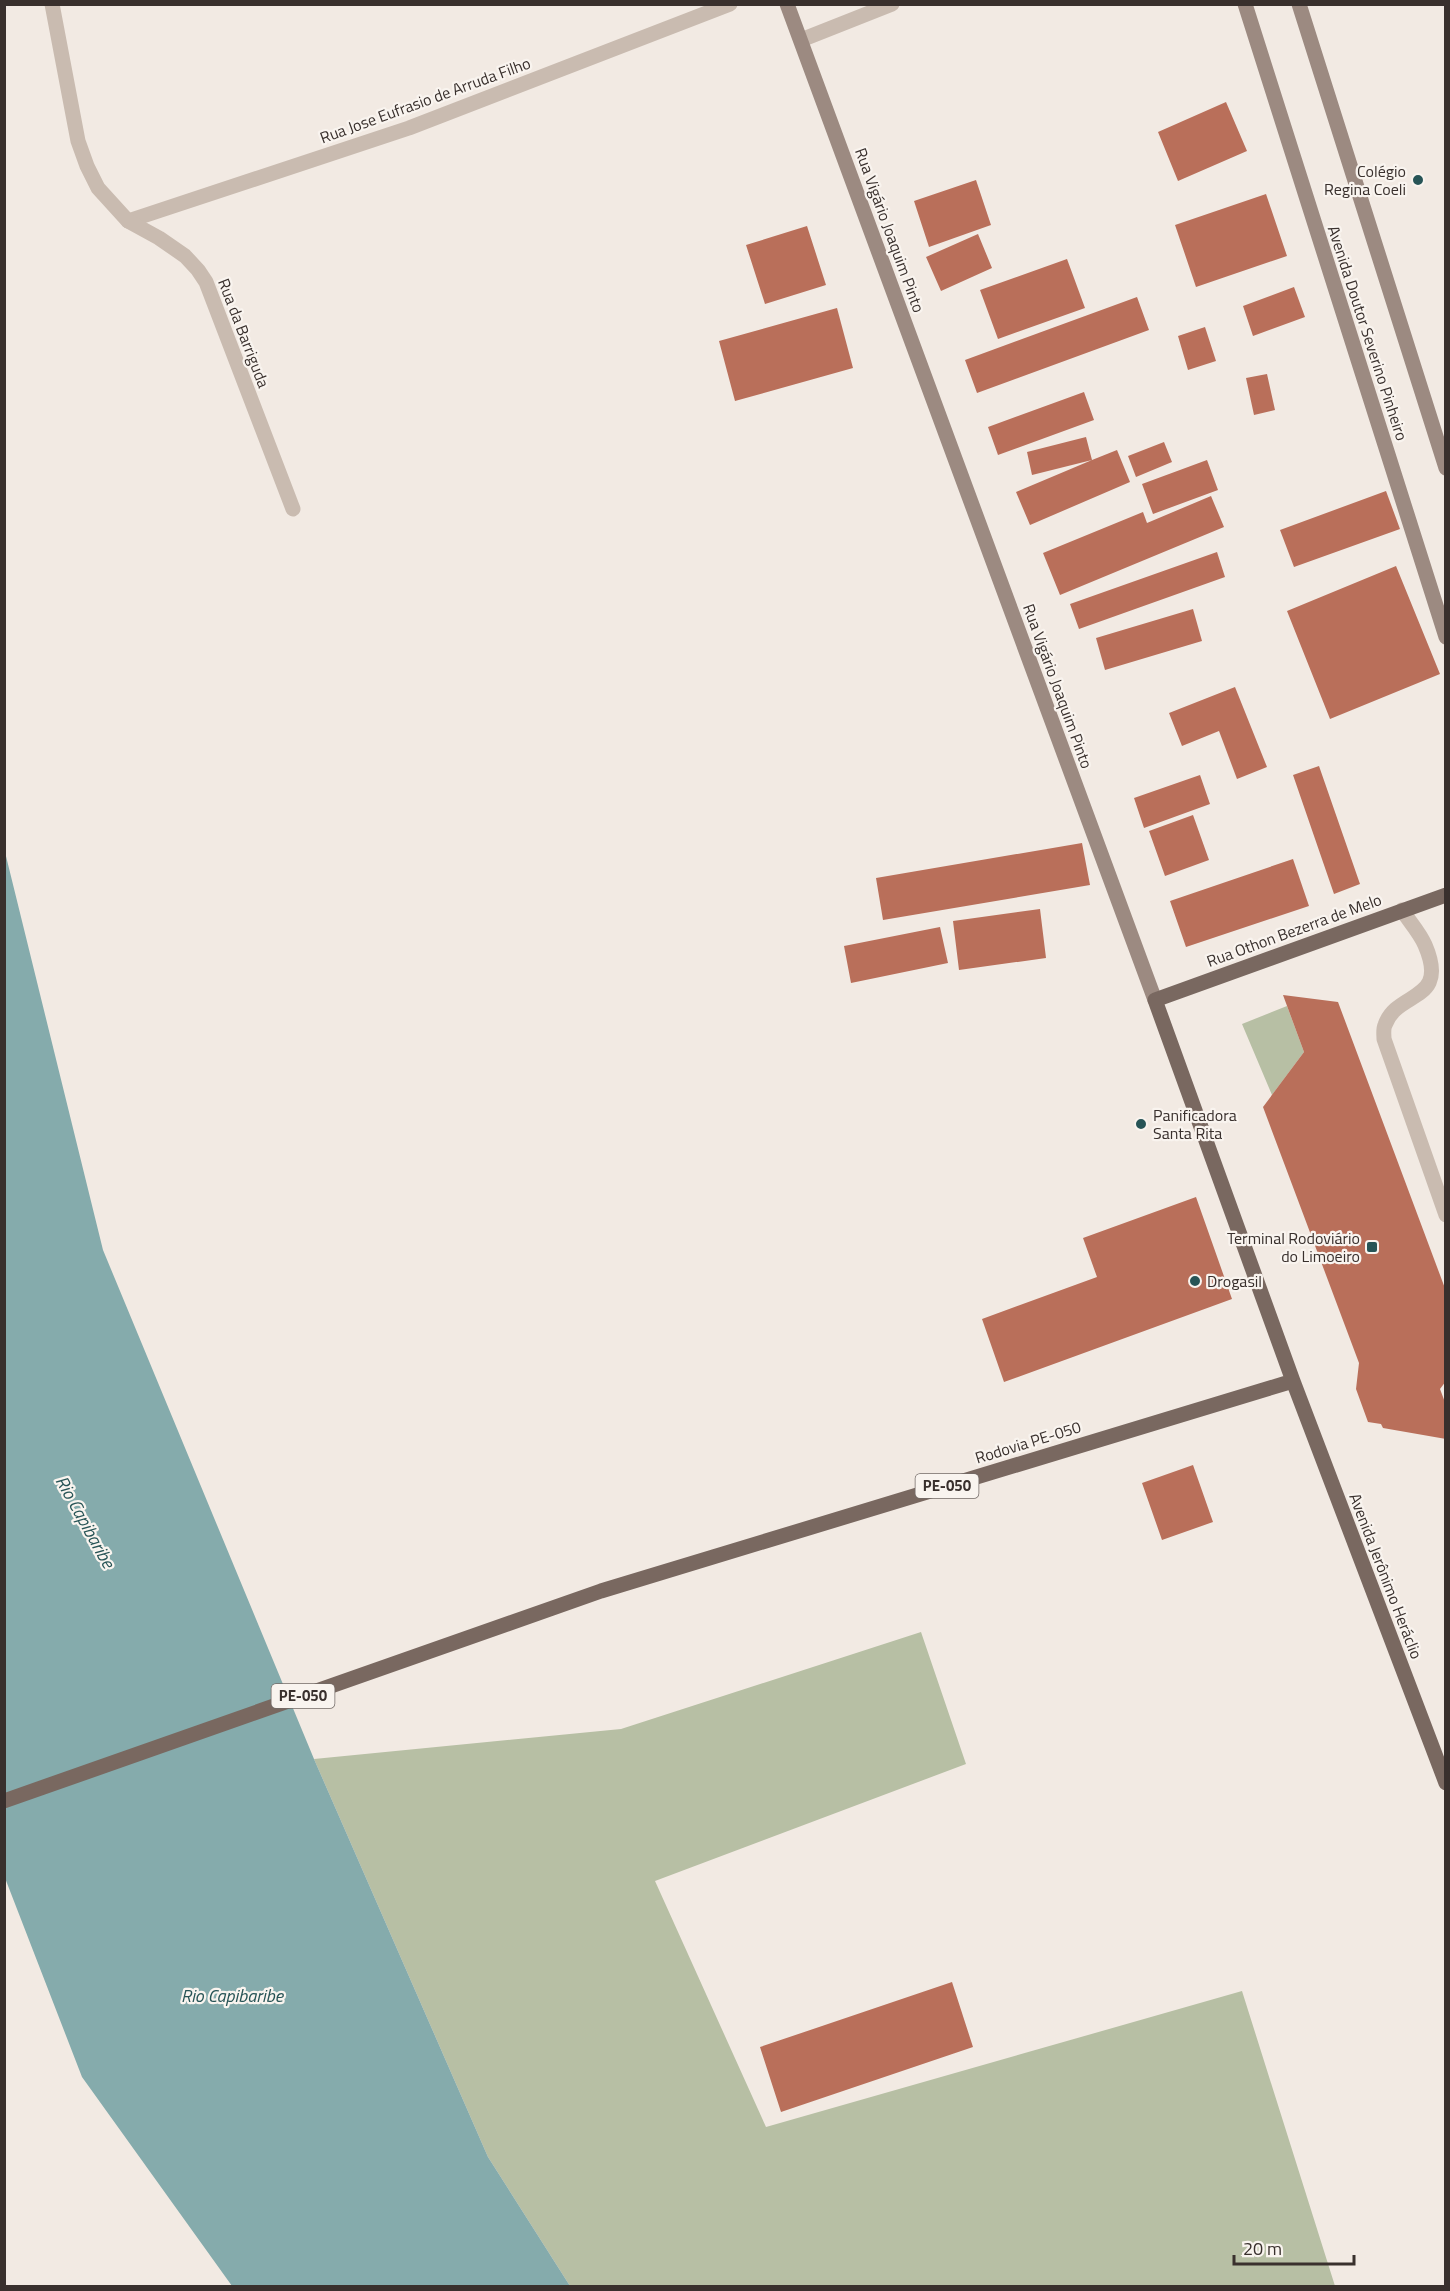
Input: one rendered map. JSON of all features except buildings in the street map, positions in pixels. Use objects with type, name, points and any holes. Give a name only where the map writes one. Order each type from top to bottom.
[{"type":"main road","name":"Rua Othon Bezerra de Melo","points":[[1155,1000],[1446,895]]},
{"type":"main road","name":"Rua Vigário Joaquim Pinto","points":[[1155,1000],[1293,1381]]},
{"type":"main road","name":"Rodovia PE-050","points":[[4,1801],[601,1591],[1293,1381]]},
{"type":"main road","name":"Avenida Jerônimo Heráclio","points":[[1293,1381],[1446,1783]]},
{"type":"street","name":"Rua da Barriguda","points":[[52,4],[78,141],[87,166],[99,188],[128,221],[174,247],[198,270],[206,282],[293,508]]},
{"type":"street","name":"Rua Jose Eufrasio de Arruda Filho","points":[[128,221],[410,128],[730,4]]},
{"type":"street","name":"Rua Vigário Joaquim Pinto","points":[[788,4],[1155,1000]]},
{"type":"street","points":[[801,40],[892,4]]},
{"type":"street","name":"Avenida Doutor Severino Pinheiro","points":[[1245,4],[1446,637]]},
{"type":"street","name":"Avenida Doutor Severino Pinheiro","points":[[1299,4],[1446,468]]},
{"type":"street","points":[[1402,910],[1424,942],[1430,958],[1432,974],[1428,988],[1393,1014],[1385,1025],[1384,1039],[1446,1215]]},
{"type":"green space","points":[[1287,1006],[1304,1052],[1272,1095],[1242,1024]]},
{"type":"green space","points":[[921,1632],[966,1764],[655,1881],[766,2127],[1242,1991],[1335,2286],[570,2286],[488,2157],[314,1759],[621,1729]]},
{"type":"water","name":"Rio Capibaribe","points":[[4,848],[103,1250],[314,1759],[488,2157],[570,2286],[232,2286],[82,2077],[5,1878]]},
{"type":"place","name":"Colégio Regina Coeli","points":[[1418,180]]},
{"type":"place","name":"Panificadora Santa Rita","points":[[1141,1124]]},
{"type":"place","name":"Terminal Rodoviário do Limoeiro","points":[[1372,1247]]},
{"type":"place","name":"Drogasil","points":[[1195,1281]]}]
